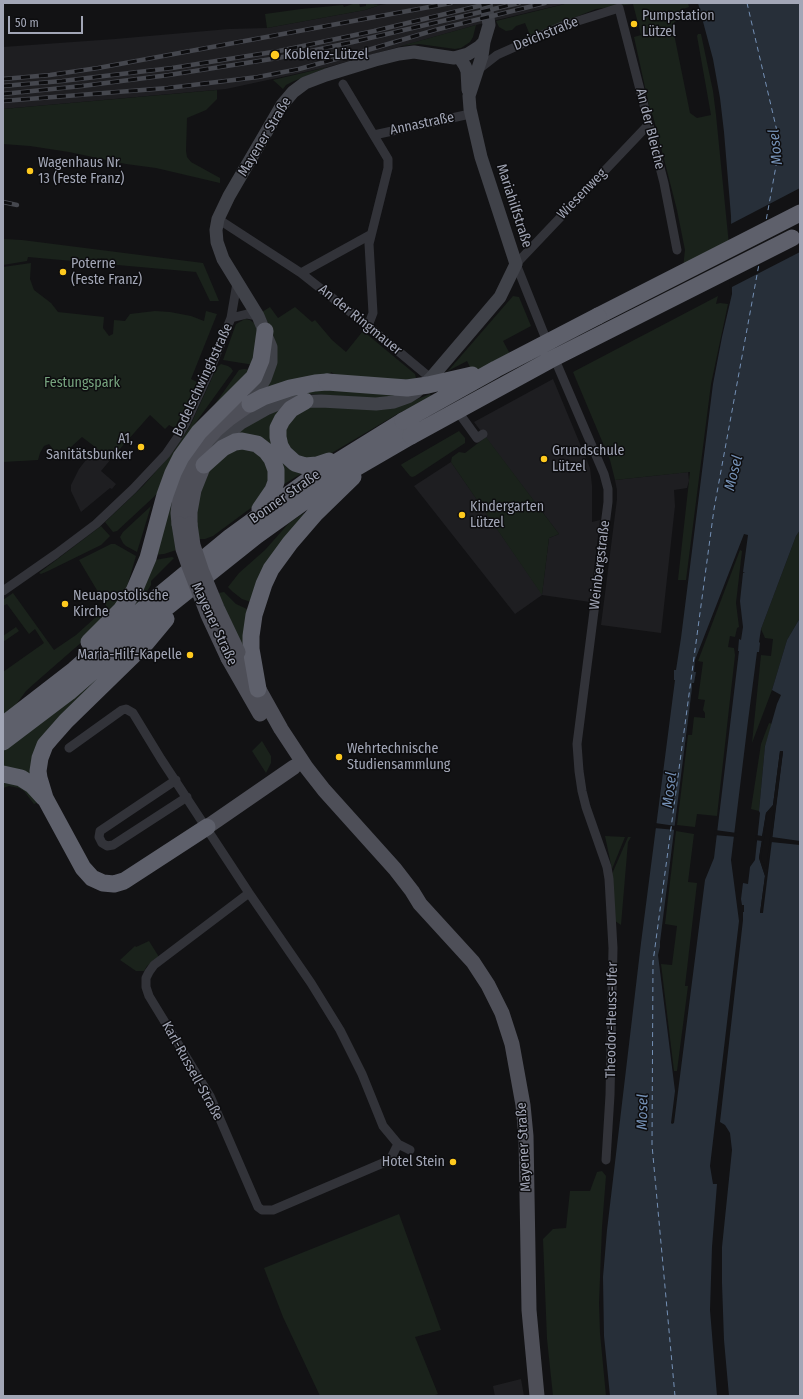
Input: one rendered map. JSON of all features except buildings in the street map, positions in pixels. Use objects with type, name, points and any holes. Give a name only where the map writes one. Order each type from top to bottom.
[{"type":"highway","name":"Bonner Straße","points":[[3,742],[69,692],[162,611],[236,551],[307,498],[378,454],[407,428],[496,369],[800,213]]},
{"type":"highway","points":[[407,428],[550,360],[800,234]]},
{"type":"highway","points":[[8,721],[36,689],[105,627],[127,602],[145,566],[168,484],[181,457],[199,432],[259,378],[266,361],[262,323]]},
{"type":"highway","points":[[250,404],[263,397],[283,390],[315,383],[327,382],[390,387],[418,387],[442,383],[496,369]]},
{"type":"highway","points":[[305,401],[292,408],[282,420],[278,428],[280,446],[284,454],[295,463],[305,466],[317,465],[345,457]]},
{"type":"highway","name":"Bonner Straße","points":[[8,721],[74,670],[150,602],[250,521],[311,478],[345,457],[407,428]]},
{"type":"highway","points":[[204,465],[223,448],[235,442],[242,441],[258,444],[266,451],[272,459],[276,470],[276,482],[273,490],[250,521]]},
{"type":"highway","points":[[258,689],[251,649],[252,624],[259,596],[271,569],[290,543],[315,514],[378,454]]},
{"type":"highway","points":[[185,593],[146,643],[66,721],[45,745],[40,758],[38,771],[45,798],[83,868],[97,881],[108,884],[118,883],[131,877],[207,827]]},
{"type":"highway","points":[[3,774],[15,776],[27,781],[45,798]]},
{"type":"main road","name":"Mayener Straße","points":[[184,524],[178,513],[180,496],[185,477],[191,464],[207,440],[217,429],[250,404]]},
{"type":"main road","name":"Mayener Straße","points":[[204,465],[194,490],[190,512],[184,524],[183,549],[205,609],[233,655],[258,689],[281,729],[306,767],[324,790],[395,869],[420,904]]},
{"type":"main road","name":"Mayener Straße","points":[[233,655],[268,727],[294,767],[325,804],[405,892],[420,904],[473,962],[496,999],[512,1044],[523,1105],[526,1136],[529,1310],[537,1396]]},
{"type":"main road","points":[[207,827],[294,767]]},
{"type":"street","points":[[470,96],[467,71],[459,57],[474,51],[484,42],[489,25],[486,3]]},
{"type":"street","name":"Deichstraße","points":[[478,70],[497,54],[555,29],[620,8]]},
{"type":"street","name":"An der Bleiche","points":[[620,8],[664,183],[677,250]]},
{"type":"street","name":"Mariahilfstraße","points":[[305,401],[367,404],[384,403],[408,397],[416,392],[431,378],[500,297],[516,264],[481,157],[470,114],[470,96],[482,56],[484,42]]},
{"type":"street","name":"Mayener Straße","points":[[262,323],[227,268],[218,250],[216,230],[218,219],[229,196],[287,98],[301,85],[314,79],[399,54],[414,52],[459,57]]},
{"type":"street","points":[[343,84],[388,159],[388,168],[369,244],[373,313],[368,326]]},
{"type":"street","name":"Annastraße","points":[[374,135],[470,114]]},
{"type":"street","name":"Wiesenweg","points":[[516,264],[649,124]]},
{"type":"street","name":"An der Ringmauer","points":[[218,219],[301,273],[368,326],[440,387],[477,438],[483,434]]},
{"type":"street","points":[[301,273],[370,236]]},
{"type":"street","name":"Weinbergstraße","points":[[516,264],[541,327],[604,474],[608,489],[608,502],[577,744],[582,791],[607,867],[609,879]]},
{"type":"street","name":"Bodelschwinghstraße","points":[[3,590],[56,554],[100,520],[150,472],[178,438],[186,423],[231,318],[237,283]]},
{"type":"street","points":[[231,318],[241,315],[262,323]]},
{"type":"street","name":"Mayener Straße","points":[[250,404],[259,378]]},
{"type":"street","name":"Mayener Straße","points":[[204,465],[214,447],[252,416],[278,404],[305,401]]},
{"type":"street","points":[[70,748],[122,710],[130,710],[133,713],[250,893],[311,982],[340,1030],[362,1074],[383,1126],[398,1144],[410,1150]]},
{"type":"street","points":[[176,780],[100,831],[99,837],[102,842],[107,846],[113,845],[187,797]]},
{"type":"street","name":"Theodor-Heuss-Ufer","points":[[606,1160],[610,1087],[614,948],[609,879]]},
{"type":"street","name":"Karl-Russell-Straße","points":[[250,893],[154,965],[146,978],[146,987],[149,996],[210,1096],[258,1207],[262,1210],[273,1210],[390,1160],[398,1144]]},
{"type":"shaded area","points":[[392,3],[568,3],[476,25],[328,67],[226,89],[3,109],[3,47],[229,29],[267,28],[365,10]]},
{"type":"shaded area","points":[[553,379],[590,468],[592,486],[592,522],[600,520],[590,602],[542,595],[515,614],[414,486],[451,462],[542,594],[549,538],[559,534],[474,422]]},
{"type":"shaded area","points":[[96,447],[111,459],[101,471],[116,484],[112,489],[110,488],[81,512],[71,491],[71,485],[79,469]]},
{"type":"shaded area","points":[[688,472],[689,481],[687,488],[674,490],[675,506],[661,633],[601,625],[617,499],[615,480]]},
{"type":"shaded area","points":[[521,1379],[524,1396],[495,1396],[493,1386]]},
{"type":"green space","points":[[359,3],[360,7],[366,6],[366,3],[380,5],[365,10],[267,28],[265,14],[343,5],[344,7]]},
{"type":"green space","points":[[569,3],[688,3],[689,7],[680,10],[683,19],[674,22],[676,28],[673,29],[690,113],[697,118],[711,115],[697,36],[698,34],[701,34],[713,91],[729,245],[683,268],[685,250],[677,210],[653,116],[650,110],[634,37],[641,35],[633,4],[596,9],[530,35],[525,23],[516,26],[512,30],[506,31],[499,27],[496,21]]},
{"type":"green space","points":[[476,25],[470,42],[461,48],[455,49],[419,44],[401,46]]},
{"type":"green space","points":[[328,67],[294,81],[286,85],[283,89],[273,80]]},
{"type":"green space","points":[[217,90],[217,99],[206,110],[187,118],[186,151],[187,157],[191,162],[220,178],[220,183],[156,168],[126,164],[69,152],[30,146],[3,144],[3,109]]},
{"type":"green space","points":[[3,239],[22,240],[203,263],[219,301],[210,301],[196,272],[28,257],[27,261],[3,265]]},
{"type":"green space","name":"Festungspark","points":[[31,263],[30,279],[34,290],[51,303],[58,312],[104,317],[103,328],[109,336],[113,334],[114,320],[125,321],[130,314],[155,311],[170,312],[191,316],[204,321],[206,311],[217,314],[191,379],[197,382],[175,428],[169,425],[165,429],[150,415],[111,459],[82,437],[60,457],[49,444],[44,446],[38,460],[3,462],[3,267]]},
{"type":"green space","points":[[513,296],[519,297],[531,326],[503,341],[516,365],[479,385],[467,361],[448,371]]},
{"type":"green space","points":[[718,296],[716,304],[728,304],[711,384],[686,580],[678,580],[690,472],[615,480],[610,460],[573,372]]},
{"type":"green space","points":[[270,307],[278,318],[295,307],[312,322],[315,320],[332,340],[346,352],[363,331],[415,374],[416,378],[393,396],[381,399],[312,394],[283,400],[310,389],[357,389],[331,372],[330,376],[265,390],[271,380],[203,421],[239,370],[252,370],[254,365],[223,360],[236,324],[245,319],[250,320],[274,338],[271,328],[262,312]]},
{"type":"green space","points":[[221,364],[228,366],[233,371],[194,425],[158,493],[117,531],[113,532],[105,522],[143,486],[173,452],[190,426],[217,367]]},
{"type":"green space","points":[[430,394],[432,398],[399,413],[320,460],[292,457],[282,428],[304,406],[415,400]]},
{"type":"green space","points":[[279,410],[275,449],[236,433],[254,422]]},
{"type":"green space","points":[[459,431],[465,438],[465,443],[415,476],[410,476],[401,465],[402,464]]},
{"type":"green space","points":[[486,437],[559,534],[549,538],[542,595],[451,462],[452,457],[459,452],[465,453]]},
{"type":"green space","points":[[252,446],[273,468],[259,502],[213,536],[205,539],[199,539],[195,510],[205,476],[219,455]]},
{"type":"green space","points":[[280,458],[304,472],[281,486]]},
{"type":"green space","points":[[175,479],[176,550],[164,554],[153,555]]},
{"type":"green space","points":[[151,506],[137,552],[126,546],[120,537],[123,532]]},
{"type":"green space","points":[[304,513],[307,516],[251,602],[242,599],[233,592],[228,587],[239,573],[265,550],[289,523]]},
{"type":"green space","points":[[101,526],[110,536],[101,545],[48,571],[41,574],[39,573]]},
{"type":"green space","points":[[800,530],[800,618],[787,640],[772,690],[752,743],[761,655],[771,656],[773,639],[765,638],[761,629],[796,536]]},
{"type":"green space","points":[[111,544],[115,544],[136,556],[124,597],[83,641],[26,691],[15,706],[3,715],[3,672],[44,643],[35,629],[29,634],[7,604],[3,606],[3,600],[13,593],[54,650],[76,635],[107,607],[79,560]]},
{"type":"green space","points":[[740,550],[742,551],[736,603],[739,627],[737,628],[735,637],[730,636],[728,647],[734,648],[735,655],[717,816],[697,814],[695,827],[677,825],[688,735],[692,735],[694,717],[705,718],[705,713],[703,710],[705,700],[698,699],[703,662],[698,661]]},
{"type":"green space","points":[[172,557],[174,558],[151,581],[151,585],[146,593],[121,622],[96,639],[155,560]]},
{"type":"green space","points":[[224,592],[236,604],[249,610],[246,655],[218,593]]},
{"type":"green space","points":[[16,627],[19,631],[3,642],[3,636]]},
{"type":"green space","points":[[145,634],[52,730],[36,782],[3,769],[3,749]]},
{"type":"green space","points":[[769,723],[772,724],[765,746],[759,811],[751,809],[761,744]]},
{"type":"green space","points":[[262,741],[271,756],[271,763],[266,773],[252,751]]},
{"type":"green space","points":[[3,778],[18,781],[39,802],[34,804],[24,791],[19,788],[9,786],[3,788]]},
{"type":"green space","points":[[676,831],[694,834],[688,882],[697,883],[685,986],[688,986],[677,1071],[674,1071],[661,964],[672,965],[677,926],[665,924]]},
{"type":"green space","points":[[605,836],[625,837],[612,869]]},
{"type":"green space","points":[[628,837],[631,837],[628,842],[621,925],[615,921],[612,874]]},
{"type":"green space","points":[[149,941],[159,957],[147,966],[144,971],[136,971],[120,960],[135,946],[136,947]]},
{"type":"green space","points":[[602,1171],[606,1176],[599,1303],[600,1333],[606,1396],[553,1396],[547,1339],[543,1239],[553,1229],[566,1228],[570,1191],[590,1191],[597,1172]]},
{"type":"green space","points":[[399,1214],[441,1330],[415,1337],[438,1394],[432,1396],[320,1396],[283,1317],[264,1268]]},
{"type":"water","name":"Mosel","points":[[698,3],[800,3],[800,530],[796,536],[761,629],[731,860],[739,921],[710,1166],[713,1184],[717,1184],[712,1247],[710,1310],[717,1396],[610,1396],[604,1336],[603,1277],[607,1230],[641,943],[675,680],[674,670],[676,670],[681,638],[713,384],[732,294],[731,216],[724,132],[713,59]],"holes":[[[744,534],[748,535],[743,572],[745,573],[743,573],[740,601],[743,627],[741,640],[739,639],[739,651],[714,858],[705,880],[674,1123],[672,1124],[675,1091],[658,955],[692,683],[694,683],[696,672],[694,672],[695,660]]]},
{"type":"water","points":[[800,618],[800,1396],[729,1396],[724,1340],[722,1247],[732,1150],[730,1133],[725,1125],[720,1122],[744,912],[744,905],[742,905],[741,899],[743,883],[748,884],[750,867],[755,860],[765,746],[781,695],[772,690],[787,640]],"holes":[[[780,751],[783,752],[763,913],[760,913],[765,876],[759,858],[766,813],[773,805]]]},
{"type":"pier","points":[[800,188],[800,252],[730,288],[729,225]]},
{"type":"pier","points":[[780,751],[783,751],[772,837],[800,841],[800,845],[771,842],[762,913],[760,913],[765,876],[759,858],[762,841],[755,840],[756,835],[762,836],[766,813],[773,805]],"holes":[[[774,807],[766,869],[761,858],[767,814]]]},
{"type":"pier","points":[[655,823],[676,826],[676,830],[654,828]]},
{"type":"pier","points":[[715,830],[737,833],[737,837],[714,835]]},
{"type":"ferry route","points":[[747,3],[780,144],[766,221]]},
{"type":"ferry route","points":[[675,1396],[652,1145],[653,962],[714,509],[759,264]]},
{"type":"railway","points":[[3,79],[50,75],[98,68],[451,3]]},
{"type":"railway","points":[[3,86],[62,81],[172,68],[279,51],[374,31],[491,3]]},
{"type":"railway","points":[[3,94],[169,75],[278,58],[519,3]]},
{"type":"railway","points":[[3,101],[168,88],[258,77],[299,69],[435,30],[545,3]]},
{"type":"railway","points":[[3,202],[17,205]]},
{"type":"place","name":"Pumpstation Lützel","points":[[634,24]]},
{"type":"place","name":"Koblenz-Lützel","points":[[275,55]]},
{"type":"place","name":"Wagenhaus Nr. 13 (Feste Franz)","points":[[30,171]]},
{"type":"place","name":"Poterne (Feste Franz)","points":[[63,272]]},
{"type":"place","name":"A1, Sanitätsbunker","points":[[141,447]]},
{"type":"place","name":"Grundschule Lützel","points":[[544,459]]},
{"type":"place","name":"Kindergarten Lützel","points":[[462,515]]},
{"type":"place","name":"Neuapostolische Kirche","points":[[65,604]]},
{"type":"place","name":"Maria-Hilf-Kapelle","points":[[190,655]]},
{"type":"place","name":"Wehrtechnische Studiensammlung","points":[[339,757]]},
{"type":"place","name":"Hotel Stein","points":[[453,1162]]}]
